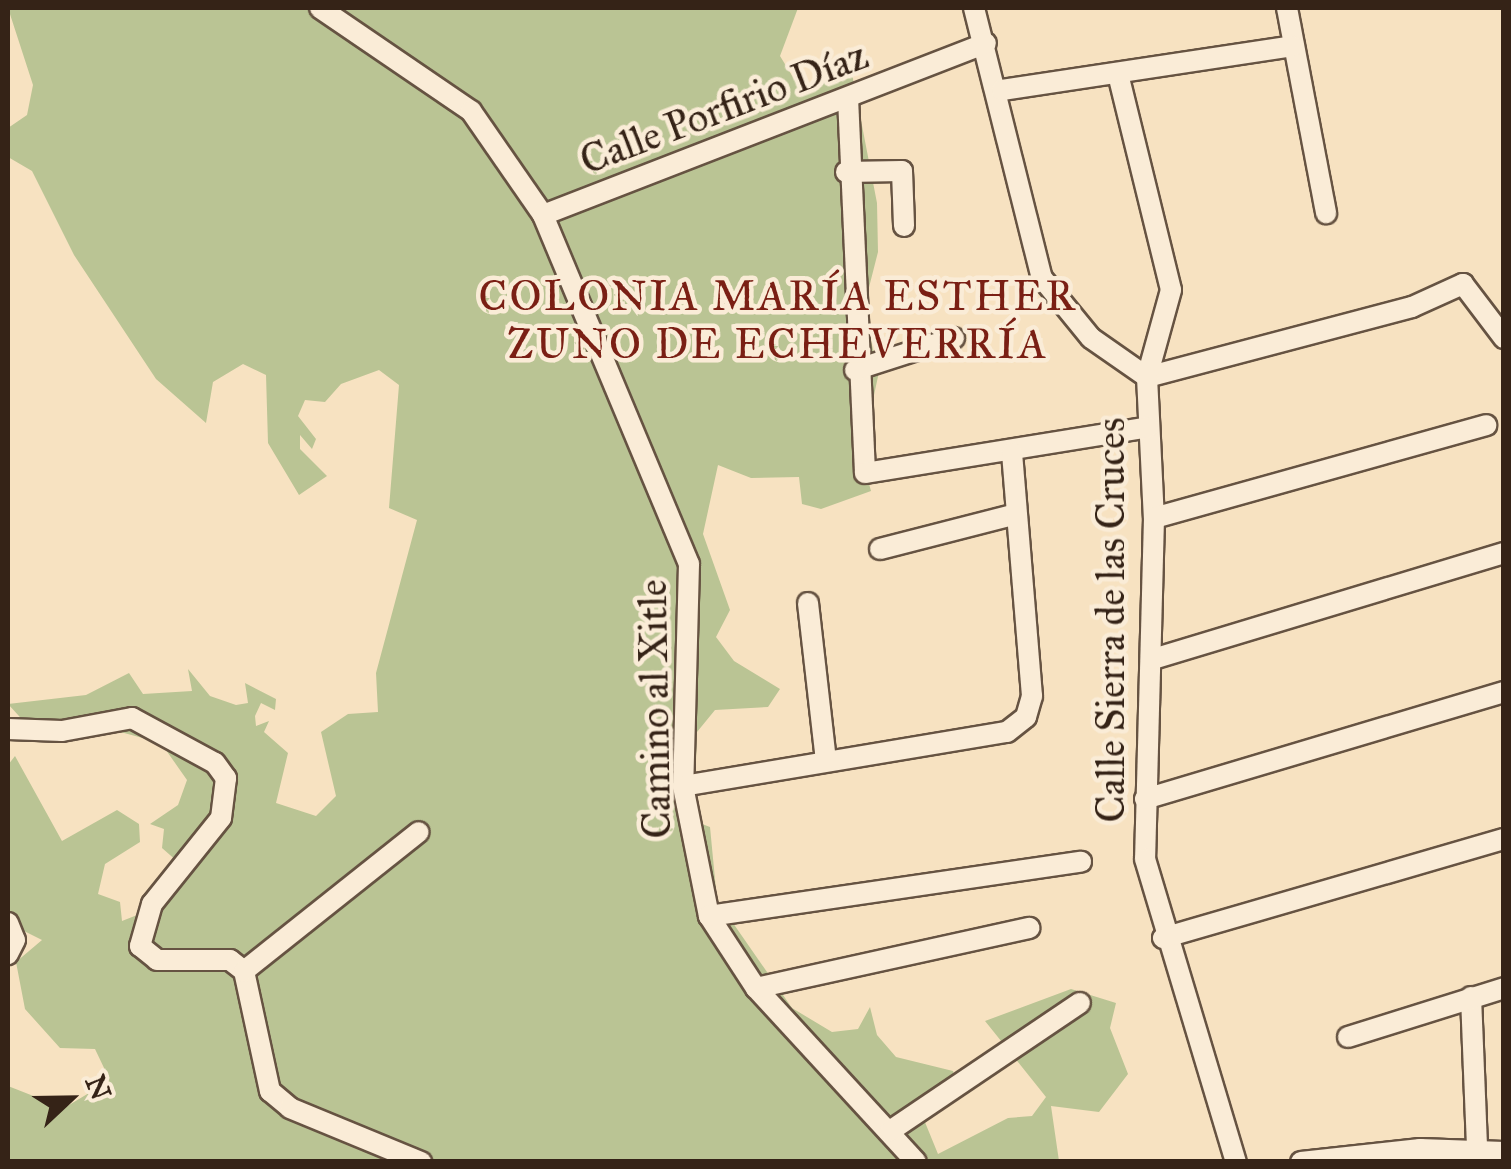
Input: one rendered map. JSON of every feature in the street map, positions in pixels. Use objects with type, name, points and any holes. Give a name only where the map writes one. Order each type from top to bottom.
[{"type":"street","name":"Camino al Xitle","points":[[320,8],[471,111],[543,214],[689,564],[684,786],[710,916],[756,988],[916,1162]]},
{"type":"street","points":[[974,8],[1002,90],[1042,278],[1091,338],[1147,377],[1412,307],[1463,284],[1504,338]]},
{"type":"street","points":[[1287,8],[1326,213]]},
{"type":"street","name":"Calle Porfirio Díaz","points":[[543,214],[986,43]]},
{"type":"street","points":[[1002,90],[1294,46]]},
{"type":"street","name":"Calle Sierra de las Cruces","points":[[1118,74],[1171,290],[1147,377],[1154,518],[1145,859],[1163,938],[1236,1162]]},
{"type":"street","points":[[848,98],[846,172],[864,474],[1012,454],[1148,427]]},
{"type":"street","points":[[846,172],[902,172],[904,226]]},
{"type":"street","points":[[855,370],[954,338]]},
{"type":"street","points":[[1154,518],[1486,424]]},
{"type":"street","points":[[684,786],[1006,732],[1026,717],[1032,696],[1012,454]]},
{"type":"street","points":[[880,548],[1016,514]]},
{"type":"street","points":[[1152,659],[1504,553]]},
{"type":"street","points":[[808,603],[826,761]]},
{"type":"street","points":[[1145,798],[1504,692]]},
{"type":"street","points":[[8,729],[62,731],[132,718],[214,763],[226,778],[220,818],[152,904],[140,946],[157,960],[230,960],[244,970],[270,1090],[290,1108],[420,1162]]},
{"type":"street","points":[[244,970],[419,832]]},
{"type":"street","points":[[1163,938],[1504,839]]},
{"type":"street","points":[[710,916],[1082,862]]},
{"type":"street","points":[[8,923],[15,940],[8,954]]},
{"type":"street","points":[[756,988],[1030,928]]},
{"type":"street","points":[[1348,1037],[1504,988]]},
{"type":"street","points":[[1471,997],[1477,1148]]},
{"type":"street","points":[[890,1130],[1080,1003]]},
{"type":"street","points":[[1301,1162],[1477,1148],[1504,1152]]},
{"type":"green space","points":[[8,8],[798,8],[780,56],[799,87],[817,88],[839,62],[852,74],[877,203],[878,252],[863,311],[879,372],[861,455],[871,491],[821,509],[802,504],[799,477],[751,478],[718,465],[703,534],[730,610],[716,637],[734,661],[780,689],[768,707],[715,710],[697,732],[694,821],[710,827],[717,900],[792,1008],[832,1032],[858,1029],[870,1007],[877,1035],[896,1057],[953,1071],[958,1086],[920,1110],[938,1154],[1008,1118],[1032,1116],[1046,1097],[985,1021],[1071,989],[1116,1003],[1110,1028],[1128,1074],[1099,1112],[1051,1106],[1059,1161],[8,1161],[8,1086],[64,1108],[94,1090],[105,1070],[95,1049],[60,1048],[25,1009],[16,962],[42,940],[8,923],[8,765],[15,756],[62,841],[117,810],[139,824],[140,842],[105,864],[98,894],[120,902],[122,921],[165,904],[178,862],[162,848],[164,829],[150,824],[178,805],[187,780],[161,743],[80,721],[29,727],[8,704],[86,695],[129,673],[143,694],[192,691],[188,669],[210,696],[236,705],[248,703],[245,683],[276,699],[275,710],[261,703],[255,716],[256,726],[269,721],[264,732],[288,753],[276,803],[316,816],[336,796],[321,732],[348,714],[378,712],[376,673],[417,520],[389,508],[399,385],[379,370],[341,384],[325,402],[305,400],[298,416],[316,439],[312,449],[300,435],[300,449],[327,476],[299,495],[268,443],[266,375],[243,364],[213,382],[206,423],[156,379],[74,255],[32,171],[8,157],[8,128],[27,115],[33,85]]},
{"type":"district","name":"COLONIA MARÍA ESTHER ZUNO DE ECHEVERRÍA","points":[[778,320]]}]
